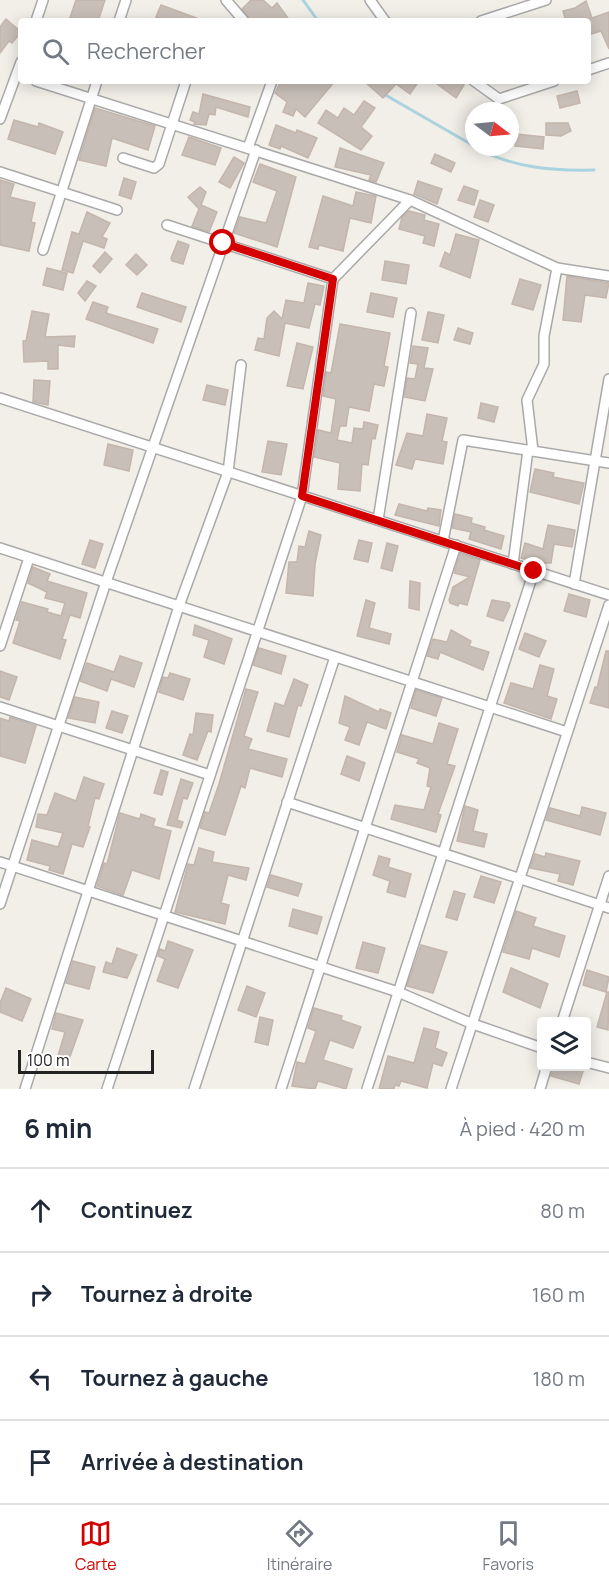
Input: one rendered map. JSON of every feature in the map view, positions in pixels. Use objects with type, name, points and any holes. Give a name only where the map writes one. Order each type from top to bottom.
[{"type":"street","points":[[37,18],[43,0]]},
{"type":"street","points":[[119,18],[126,0]]},
{"type":"street","points":[[226,0],[241,18]]},
{"type":"street","points":[[370,0],[383,18]]},
{"type":"street","points":[[490,18],[546,0]]},
{"type":"street","points":[[591,69],[609,63]]},
{"type":"street","points":[[0,119],[18,77]]},
{"type":"street","points":[[45,84],[410,200],[557,268],[609,276]]},
{"type":"street","points":[[43,250],[96,84]]},
{"type":"street","points":[[123,158],[154,168],[159,164],[185,84]]},
{"type":"street","points":[[0,904],[106,582],[223,243],[271,84]]},
{"type":"street","points":[[478,84],[499,99],[545,84]]},
{"type":"street","points":[[0,172],[117,210]]},
{"type":"street","points":[[107,1089],[302,496],[333,279],[410,200]]},
{"type":"street","points":[[167,225],[333,279]]},
{"type":"street","points":[[513,564],[531,451],[527,400],[544,364],[544,336],[557,268]]},
{"type":"street","points":[[378,520],[411,313]]},
{"type":"street","points":[[25,1089],[179,606],[228,472],[241,365]]},
{"type":"street","points":[[574,584],[595,461],[605,424],[609,379]]},
{"type":"street","points":[[0,398],[609,595]]},
{"type":"street","points":[[444,541],[463,440],[609,463]]},
{"type":"street","points":[[281,1089],[456,545]]},
{"type":"street","points":[[0,548],[567,732]]},
{"type":"street","points":[[0,646],[29,558]]},
{"type":"street","points":[[367,1089],[534,571]]},
{"type":"street","points":[[451,1089],[609,605]]},
{"type":"street","points":[[194,1089],[335,657]]},
{"type":"street","points":[[0,707],[210,775]]},
{"type":"street","points":[[287,802],[604,906]]},
{"type":"street","points":[[0,862],[398,992],[473,1024],[537,1046]]},
{"type":"street","points":[[564,1017],[604,906],[609,876]]},
{"type":"street","points":[[591,1063],[609,1068]]},
{"type":"street","points":[[540,1089],[545,1071]]},
{"type":"building","points":[[76,0],[105,0],[99,18],[70,18]]},
{"type":"building","points":[[251,0],[263,0],[272,8],[277,3],[288,18],[249,18],[242,9]]},
{"type":"building","points":[[586,1],[592,18],[609,12],[609,49],[601,31],[591,34],[591,18],[565,18],[563,11],[575,8]]},
{"type":"building","points":[[161,5],[197,18],[158,18],[156,17]]},
{"type":"building","points":[[6,19],[18,29],[18,36],[12,43],[9,41],[0,53],[0,27]]},
{"type":"building","points":[[280,84],[332,84],[305,117],[296,109],[293,116],[283,112],[287,102],[275,93]]},
{"type":"building","points":[[367,84],[396,84],[383,98]]},
{"type":"building","points":[[396,84],[417,84],[410,94]]},
{"type":"building","points":[[437,84],[464,85],[456,98]]},
{"type":"building","points":[[577,91],[580,103],[560,108],[557,96]]},
{"type":"building","points":[[203,94],[250,107],[248,117],[216,107],[215,115],[209,114],[206,125],[194,124],[195,122],[190,120],[193,112],[199,114]]},
{"type":"building","points":[[364,101],[375,108],[361,127],[372,136],[361,150],[318,123],[326,110],[338,118],[344,108],[354,115]]},
{"type":"building","points":[[95,108],[155,126],[148,150],[112,138],[106,166],[79,160]]},
{"type":"building","points":[[14,120],[38,127],[39,123],[63,132],[55,154],[8,139]]},
{"type":"building","points":[[546,123],[568,123],[571,131],[561,136],[546,135]]},
{"type":"building","points":[[276,125],[317,138],[308,158],[281,146],[280,149],[269,145]]},
{"type":"building","points":[[519,134],[544,137],[543,149],[519,146]]},
{"type":"building","points":[[189,137],[221,148],[215,165],[182,155]]},
{"type":"building","points":[[340,148],[384,163],[376,182],[369,180],[371,175],[335,167]]},
{"type":"building","points":[[435,154],[455,163],[451,172],[431,163]]},
{"type":"building","points":[[234,157],[244,163],[230,188],[219,182]]},
{"type":"building","points":[[260,164],[296,177],[277,247],[234,233],[240,217],[266,223],[277,191],[253,182]]},
{"type":"building","points":[[124,178],[136,182],[131,199],[119,195]]},
{"type":"building","points":[[0,180],[14,184],[10,197],[35,203],[31,222],[35,223],[29,251],[0,245]]},
{"type":"building","points":[[418,181],[442,189],[437,204],[414,194]]},
{"type":"building","points":[[464,186],[478,191],[474,205],[458,200]]},
{"type":"building","points":[[200,187],[206,192],[201,205],[217,212],[209,232],[192,226],[199,209],[188,197]]},
{"type":"building","points":[[356,192],[376,196],[371,223],[350,218],[343,251],[319,245],[318,249],[309,247],[323,196],[353,206]]},
{"type":"building","points":[[480,200],[494,205],[488,222],[474,217]]},
{"type":"building","points":[[409,211],[425,215],[424,220],[439,224],[434,246],[423,243],[425,236],[399,229],[402,217]]},
{"type":"building","points":[[87,212],[110,223],[102,237],[107,239],[104,248],[83,241],[73,273],[62,270],[72,232],[79,234]]},
{"type":"building","points":[[456,234],[479,240],[470,278],[440,266],[445,252],[450,255]]},
{"type":"building","points":[[178,241],[189,245],[183,264],[172,261],[171,258]]},
{"type":"building","points":[[105,252],[112,259],[100,273],[93,266]]},
{"type":"building","points":[[136,254],[147,265],[137,275],[126,265]]},
{"type":"building","points":[[385,261],[409,265],[406,284],[382,280]]},
{"type":"building","points":[[47,268],[67,273],[63,290],[43,285]]},
{"type":"building","points":[[567,276],[609,283],[606,298],[585,295],[581,322],[563,320]]},
{"type":"building","points":[[520,279],[541,285],[533,310],[512,304]]},
{"type":"building","points":[[87,281],[96,286],[85,301],[78,293]]},
{"type":"building","points":[[308,283],[324,286],[320,305],[315,304],[309,328],[285,323],[279,356],[255,350],[258,338],[264,339],[267,318],[274,311],[282,319],[286,300],[304,303]]},
{"type":"building","points":[[142,293],[186,307],[181,322],[137,307]]},
{"type":"building","points":[[371,293],[397,298],[393,317],[367,312]]},
{"type":"building","points":[[93,302],[108,307],[106,313],[158,329],[153,343],[86,319]]},
{"type":"building","points":[[32,311],[49,314],[45,337],[75,336],[74,347],[58,345],[58,369],[48,369],[48,361],[24,362],[23,341],[26,341]]},
{"type":"building","points":[[428,312],[444,315],[438,343],[422,340]]},
{"type":"building","points":[[340,324],[390,333],[384,366],[388,367],[384,386],[374,384],[369,411],[349,407],[346,426],[340,426],[337,440],[352,443],[354,428],[363,429],[364,422],[378,425],[375,439],[372,438],[368,465],[362,464],[360,491],[338,489],[340,463],[314,457],[318,430],[331,433],[336,399],[323,396],[326,372],[331,373]]},
{"type":"building","points":[[458,328],[473,333],[470,344],[454,340]]},
{"type":"building","points":[[297,343],[313,347],[303,389],[287,386]]},
{"type":"building","points":[[413,346],[428,348],[424,368],[433,369],[425,401],[404,397],[407,378],[415,379],[418,364],[410,363]]},
{"type":"building","points":[[34,380],[50,381],[48,405],[33,402]]},
{"type":"building","points":[[207,385],[228,390],[225,405],[203,400]]},
{"type":"building","points":[[481,403],[498,407],[494,422],[478,418]]},
{"type":"building","points":[[427,414],[447,418],[442,441],[447,442],[443,464],[415,459],[412,469],[396,465],[407,433],[423,436]]},
{"type":"building","points":[[268,441],[287,444],[281,475],[262,472]]},
{"type":"building","points":[[108,444],[133,450],[129,471],[104,465]]},
{"type":"building","points":[[535,469],[554,473],[553,477],[584,483],[579,504],[530,492]]},
{"type":"building","points":[[399,504],[427,511],[428,508],[441,510],[439,526],[395,515]]},
{"type":"building","points":[[455,514],[472,518],[471,523],[504,536],[501,549],[469,539],[471,532],[452,528]]},
{"type":"building","points":[[548,525],[575,530],[572,547],[554,544],[551,563],[539,563],[521,558],[525,543],[543,549]]},
{"type":"building","points":[[309,531],[321,535],[315,564],[313,596],[286,593],[289,562],[297,562],[299,546],[305,547]]},
{"type":"building","points":[[90,540],[103,544],[95,568],[82,564]]},
{"type":"building","points":[[359,540],[372,543],[368,562],[354,559]]},
{"type":"building","points":[[387,543],[398,546],[392,571],[381,568]]},
{"type":"building","points":[[460,554],[480,560],[467,605],[459,603],[458,606],[450,603],[449,600],[453,587],[470,577],[454,573]]},
{"type":"building","points":[[33,567],[50,574],[47,581],[87,593],[80,618],[70,615],[62,639],[66,640],[60,659],[13,643],[20,621],[16,620],[22,602],[48,609],[47,612],[61,616],[65,603],[45,598],[47,592],[28,583]]},
{"type":"building","points":[[410,581],[420,583],[419,610],[409,608]]},
{"type":"building","points":[[569,594],[590,600],[586,617],[564,611]]},
{"type":"building","points":[[366,600],[375,603],[369,628],[391,634],[389,644],[357,636]]},
{"type":"building","points":[[492,600],[509,603],[510,606],[503,621],[487,616]]},
{"type":"building","points":[[195,625],[232,639],[224,664],[204,657],[209,640],[193,635]]},
{"type":"building","points":[[451,630],[471,641],[469,646],[489,652],[483,670],[440,652],[438,659],[427,656],[433,639],[447,642]]},
{"type":"building","points":[[525,633],[546,641],[539,657],[519,649]]},
{"type":"building","points":[[259,648],[286,656],[281,674],[253,665]]},
{"type":"building","points":[[606,651],[609,651],[609,708],[590,703],[595,687],[597,688]]},
{"type":"building","points":[[120,656],[142,663],[134,687],[111,679],[107,691],[80,681],[87,663],[114,672]]},
{"type":"building","points":[[540,665],[554,669],[547,696],[557,699],[551,719],[504,703],[511,683],[533,689]]},
{"type":"building","points":[[0,671],[17,677],[9,700],[0,697]]},
{"type":"building","points":[[170,673],[190,679],[183,700],[159,692],[163,677],[168,678]]},
{"type":"building","points":[[294,679],[308,685],[301,706],[298,705],[289,737],[267,731],[275,703],[284,706]]},
{"type":"building","points":[[246,689],[258,692],[244,736],[252,739],[248,749],[287,759],[282,777],[250,768],[245,788],[241,786],[225,835],[200,828],[205,812],[209,813],[219,784]]},
{"type":"building","points":[[416,690],[442,698],[436,716],[411,708]]},
{"type":"building","points":[[345,696],[379,712],[380,709],[391,713],[386,729],[367,722],[359,745],[345,740],[350,727],[339,723]]},
{"type":"building","points":[[75,697],[99,702],[95,723],[68,718]]},
{"type":"building","points":[[112,711],[128,716],[122,733],[106,728]]},
{"type":"building","points":[[196,713],[213,715],[211,732],[208,731],[197,760],[183,755],[190,734],[193,735]]},
{"type":"building","points":[[10,717],[36,726],[25,763],[0,756],[0,718],[9,721]]},
{"type":"building","points":[[439,723],[458,729],[447,764],[455,766],[438,814],[441,815],[436,832],[391,819],[395,805],[424,810],[431,787],[427,786],[430,768],[417,763],[419,759],[397,752],[402,735],[433,744]]},
{"type":"building","points":[[347,756],[365,763],[359,781],[341,774]]},
{"type":"building","points":[[161,770],[168,772],[162,795],[154,793]]},
{"type":"building","points":[[84,777],[104,784],[99,799],[95,798],[88,826],[90,827],[83,847],[72,844],[63,874],[49,870],[50,866],[27,860],[32,840],[58,847],[63,833],[36,827],[38,814],[47,815],[55,793],[76,801]]},
{"type":"building","points":[[181,779],[193,783],[187,799],[183,798],[177,820],[183,822],[181,828],[167,825]]},
{"type":"building","points":[[465,806],[478,810],[473,831],[487,834],[484,847],[457,841]]},
{"type":"building","points":[[582,807],[606,813],[600,835],[546,820],[550,808],[580,816]]},
{"type":"building","points":[[120,813],[140,819],[141,814],[155,819],[153,826],[171,831],[159,879],[132,870],[123,895],[97,886],[104,863],[107,864]]},
{"type":"building","points":[[199,848],[214,852],[212,862],[249,868],[246,880],[228,875],[221,903],[229,905],[225,924],[175,912],[188,864],[194,865]]},
{"type":"building","points":[[546,853],[580,861],[573,885],[558,881],[560,874],[530,868],[535,854],[545,857]]},
{"type":"building","points":[[379,856],[390,859],[388,867],[411,874],[405,897],[387,892],[390,881],[373,875]]},
{"type":"building","points":[[271,875],[302,884],[298,896],[267,887]]},
{"type":"building","points":[[481,876],[501,882],[494,903],[474,897]]},
{"type":"building","points":[[454,891],[465,894],[457,920],[446,917]]},
{"type":"building","points":[[293,909],[322,917],[317,934],[289,926]]},
{"type":"building","points":[[516,911],[536,918],[533,926],[565,936],[559,957],[532,948],[529,959],[503,952]]},
{"type":"building","points":[[168,941],[193,950],[178,988],[157,981],[165,959],[158,956],[160,949],[165,951]]},
{"type":"building","points":[[363,942],[385,948],[378,973],[356,968]]},
{"type":"building","points":[[421,945],[447,952],[433,993],[407,986]]},
{"type":"building","points":[[117,948],[137,955],[127,978],[103,972],[106,962],[112,964]]},
{"type":"building","points":[[73,961],[95,967],[89,989],[66,983]]},
{"type":"building","points":[[511,968],[548,984],[540,1008],[503,992]]},
{"type":"building","points":[[587,970],[609,977],[606,992],[583,985]]},
{"type":"building","points":[[247,986],[265,993],[256,1017],[238,1010]]},
{"type":"building","points":[[6,988],[31,999],[22,1021],[0,1012],[0,1003]]},
{"type":"building","points":[[607,992],[609,992],[608,1030],[597,1027]]},
{"type":"building","points":[[314,1008],[342,1016],[341,1020],[361,1027],[353,1048],[330,1040],[323,1060],[352,1069],[346,1089],[318,1081],[315,1089],[292,1086],[297,1062],[305,1064],[316,1031],[308,1028]]},
{"type":"building","points":[[56,1013],[83,1020],[68,1062],[57,1059],[65,1032],[52,1029]]},
{"type":"building","points":[[260,1017],[273,1020],[268,1045],[255,1042]]},
{"type":"building","points":[[424,1028],[439,1032],[435,1048],[447,1053],[442,1066],[433,1063],[427,1088],[401,1081],[399,1086],[395,1085],[394,1089],[379,1089],[388,1056],[414,1063]]},
{"type":"building","points":[[552,1071],[583,1071],[579,1084],[551,1076]]},
{"type":"waterway","points":[[303,0],[316,18]]},
{"type":"waterway","points":[[382,93],[465,141]]},
{"type":"waterway","points":[[494,156],[533,167],[594,170]]},
{"type":"route","points":[[223,243],[333,279],[302,496],[534,571]]}]
